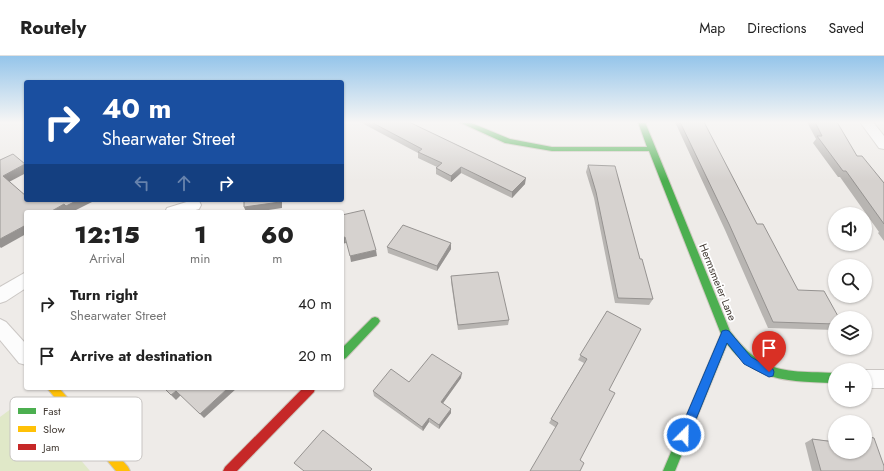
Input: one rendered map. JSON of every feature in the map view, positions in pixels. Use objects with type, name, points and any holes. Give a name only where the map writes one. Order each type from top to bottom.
[{"type":"street","points":[[515,141],[552,149],[651,149]]},
{"type":"street","name":"Hermsmeier Lane","points":[[648,141],[726,334],[669,471]]},
{"type":"street","points":[[178,210],[194,205]]},
{"type":"street","points":[[0,296],[24,280]]},
{"type":"street","points":[[344,353],[375,321]]},
{"type":"street","points":[[0,326],[24,355]]},
{"type":"street","points":[[726,334],[748,360],[769,372],[790,376],[828,378]]},
{"type":"street","points":[[872,379],[884,379]]},
{"type":"street","points":[[229,471],[308,390]]},
{"type":"street","points":[[115,461],[124,471]]},
{"type":"green space","points":[[10,410],[10,461],[81,461],[90,471],[0,471],[0,417]]},
{"type":"building","points":[[408,141],[449,141],[526,178],[512,192],[461,167],[451,176],[436,168],[442,163],[418,152],[422,149]]},
{"type":"building","points":[[689,141],[714,141],[757,224],[763,224],[798,290],[824,291],[828,298],[828,303],[831,303],[835,311],[828,311],[828,324],[773,322],[729,224]]},
{"type":"building","points":[[821,141],[848,141],[857,156],[862,156],[884,183],[884,224],[872,207],[846,171],[843,171]]},
{"type":"building","points":[[13,154],[24,163],[3,176],[24,194],[24,202],[74,202],[66,206],[64,204],[54,210],[24,210],[24,226],[0,239],[0,160]]},
{"type":"building","points":[[588,165],[615,166],[640,259],[642,259],[653,299],[618,298],[596,192]]},
{"type":"building","points":[[244,202],[280,202],[244,207]]},
{"type":"building","points":[[364,210],[376,250],[350,256],[344,237],[344,215]]},
{"type":"building","points":[[403,225],[451,243],[437,266],[387,247]]},
{"type":"building","points":[[498,272],[509,320],[458,325],[451,276]]},
{"type":"building","points":[[607,311],[641,329],[609,390],[615,393],[580,460],[584,463],[580,471],[530,471],[558,423],[551,419],[587,359],[580,355]]},
{"type":"building","points":[[432,354],[462,373],[441,402],[451,409],[439,425],[429,418],[422,427],[373,391],[391,369],[409,382]]},
{"type":"building","points":[[166,390],[226,390],[200,414],[176,391],[171,395]]},
{"type":"building","points":[[323,430],[372,469],[370,471],[304,471],[294,463]]},
{"type":"building","points":[[872,438],[874,438],[884,466],[884,471],[821,471],[812,439],[828,441],[828,459],[872,459]]},
{"type":"traffic: fast","points":[[510,141],[552,149],[651,149]]},
{"type":"traffic: fast","points":[[649,141],[726,334],[669,471]]},
{"type":"traffic: fast","points":[[344,353],[375,321]]},
{"type":"traffic: fast","points":[[726,334],[746,358],[765,370],[788,375],[828,378]]},
{"type":"traffic: slow","points":[[54,390],[60,397]]},
{"type":"traffic: slow","points":[[115,461],[124,471]]},
{"type":"traffic: jam","points":[[229,471],[308,390]]},
{"type":"route","points":[[684,435],[726,334],[740,354],[757,366],[769,372]]}]
